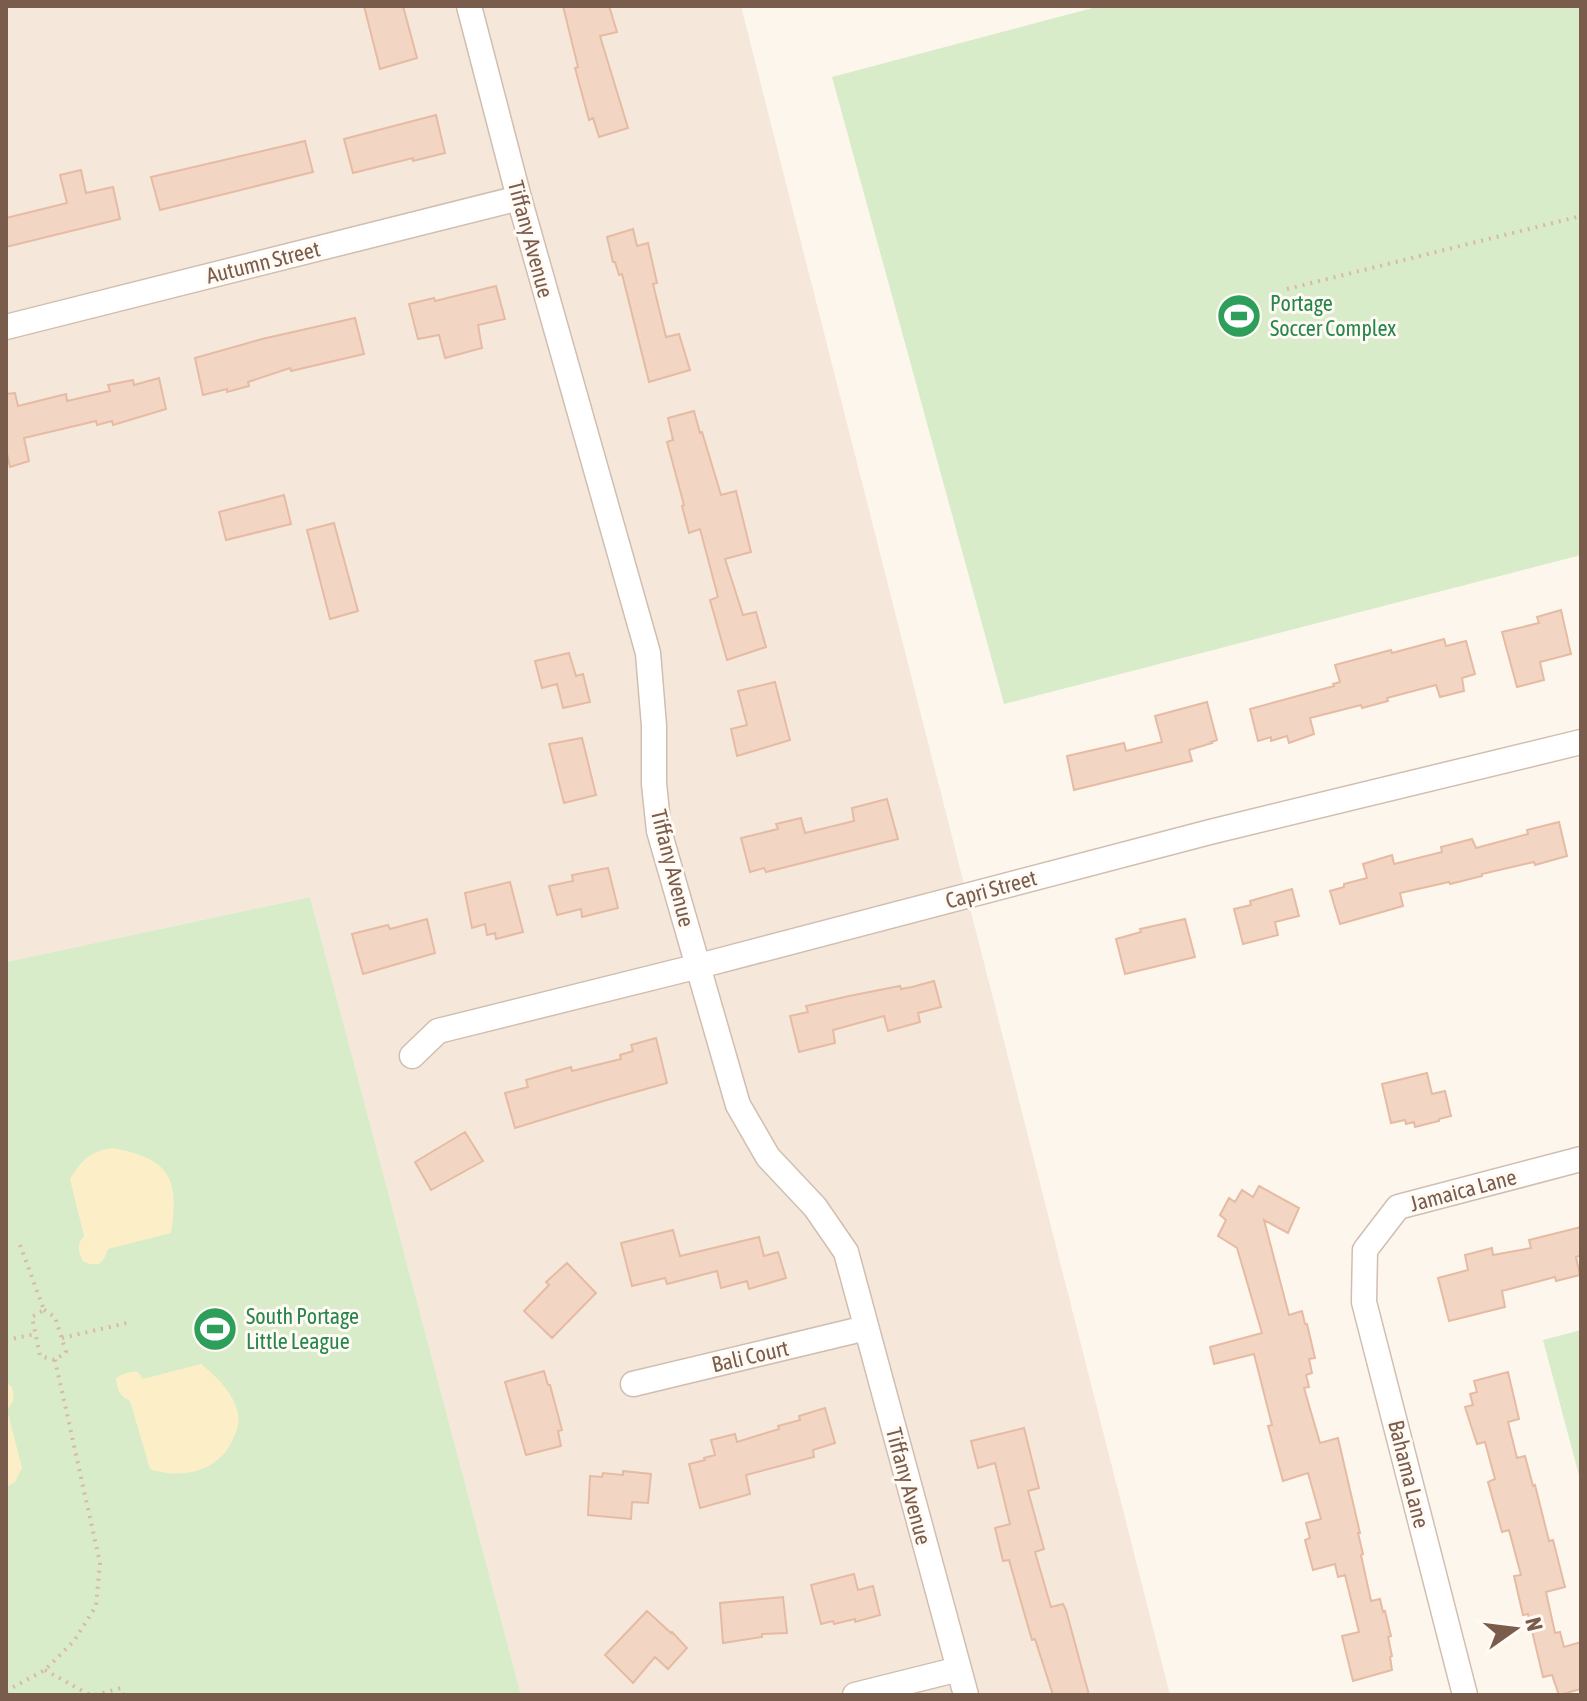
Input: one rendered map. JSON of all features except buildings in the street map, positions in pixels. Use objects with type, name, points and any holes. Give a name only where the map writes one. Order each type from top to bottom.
[{"type":"street","name":"Tiffany Avenue","points":[[469,6],[519,198],[648,653],[659,831],[738,1105],[768,1157],[815,1207],[846,1252],[966,1695]]},
{"type":"street","name":"Autumn Street","points":[[6,327],[519,198]]},
{"type":"street","name":"Capri Street","points":[[412,1056],[438,1031],[1195,836],[1581,742]]},
{"type":"street","name":"Jamaica Lane","points":[[1365,1250],[1398,1207],[1581,1159]]},
{"type":"street","name":"Bahama Lane","points":[[1365,1250],[1364,1302],[1465,1695]]},
{"type":"street","name":"Bali Court","points":[[633,1384],[866,1328]]},
{"type":"street","points":[[855,1695],[959,1669]]},
{"type":"path","points":[[1287,289],[1581,216]]},
{"type":"path","points":[[20,1245],[44,1310],[55,1317],[62,1338],[66,1352],[55,1360]]},
{"type":"path","points":[[44,1310],[32,1317],[40,1356],[55,1360]]},
{"type":"path","points":[[62,1338],[131,1322]]},
{"type":"path","points":[[6,1340],[36,1334]]},
{"type":"path","points":[[6,1691],[45,1670],[74,1641],[96,1606],[100,1563],[55,1360]]},
{"type":"path","points":[[45,1670],[92,1695],[121,1688],[123,1695]]},
{"type":"shaded area","points":[[6,6],[741,6],[1170,1695],[521,1695],[310,897],[6,962]]},
{"type":"green space","name":"Portage Soccer Complex","points":[[1100,6],[1581,6],[1581,555],[1004,704],[832,77]]},
{"type":"green space","name":"South Portage Little League","points":[[310,897],[521,1695],[6,1695],[6,962]]},
{"type":"green space","points":[[1581,1330],[1581,1483],[1543,1340]]},
{"type":"sand","points":[[113,1148],[147,1158],[166,1174],[174,1198],[171,1233],[108,1249],[99,1264],[90,1264],[83,1261],[79,1251],[84,1236],[70,1179],[87,1158],[98,1151]]},
{"type":"sand","points":[[201,1364],[224,1386],[236,1405],[238,1421],[233,1440],[216,1461],[196,1471],[173,1473],[150,1469],[130,1401],[120,1392],[116,1378],[138,1372],[143,1379]]},
{"type":"sand","points":[[6,1382],[13,1390],[13,1399],[7,1410],[22,1468],[15,1482],[6,1487]]},
{"type":"place","name":"Portage Soccer Complex","points":[[1239,316]]},
{"type":"place","name":"South Portage Little League","points":[[215,1329]]}]
